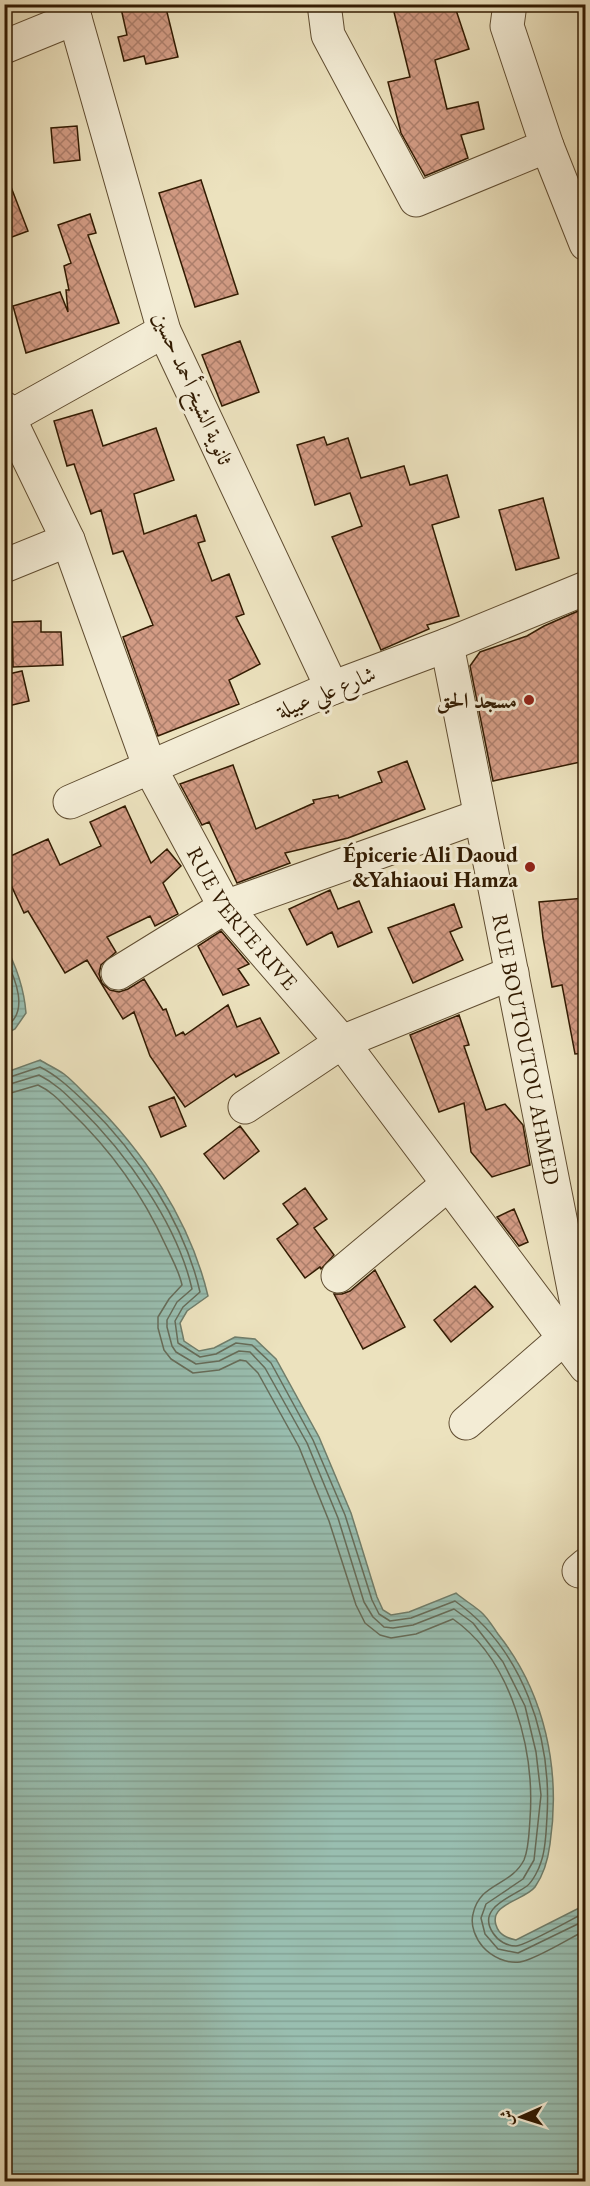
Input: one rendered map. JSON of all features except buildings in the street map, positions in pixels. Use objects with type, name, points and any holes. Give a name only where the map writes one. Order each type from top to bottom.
[{"type":"street","points":[[324,4],[328,35],[416,200],[547,146]]},
{"type":"street","points":[[510,4],[507,26],[547,146],[585,244]]},
{"type":"street","points":[[4,46],[73,11]]},
{"type":"street","name":"ثانوية الشيخ أحمد حسين","points":[[73,11],[164,331],[332,688]]},
{"type":"street","points":[[6,412],[164,331]]},
{"type":"street","name":"RUE VERTE RIVE","points":[[6,412],[68,540],[150,768],[225,907],[342,1042],[448,1184],[575,1344],[585,1367]]},
{"type":"street","points":[[4,566],[68,540]]},
{"type":"street","name":"شارع علي عبيلة","points":[[70,802],[332,688],[447,645],[585,588]]},
{"type":"street","name":"RUE BOUTOUTOU AHMED","points":[[447,645],[512,973],[575,1344]]},
{"type":"street","points":[[118,973],[225,907],[480,816]]},
{"type":"street","points":[[244,1107],[342,1042],[512,973]]},
{"type":"street","points":[[338,1276],[448,1184]]},
{"type":"street","points":[[466,1423],[575,1344]]},
{"type":"water","points":[[4,943],[19,977],[26,1013],[15,1029],[5,1034]]},
{"type":"water","points":[[40,1060],[67,1077],[108,1118],[145,1163],[177,1214],[200,1268],[208,1296],[187,1311],[180,1323],[184,1341],[199,1351],[214,1348],[235,1337],[255,1339],[276,1359],[319,1437],[351,1513],[383,1610],[391,1615],[409,1612],[456,1593],[486,1617],[528,1681],[546,1733],[551,1761],[553,1816],[550,1844],[545,1867],[535,1887],[503,1907],[495,1918],[499,1931],[504,1936],[516,1940],[585,1905],[585,2181],[5,2181],[4,1073]]},
{"type":"place","name":"مسجد الحق","points":[[529,700]]},
{"type":"place","name":"Épicerie Ali Daoud &Yahiaoui Hamza","points":[[530,867]]}]
